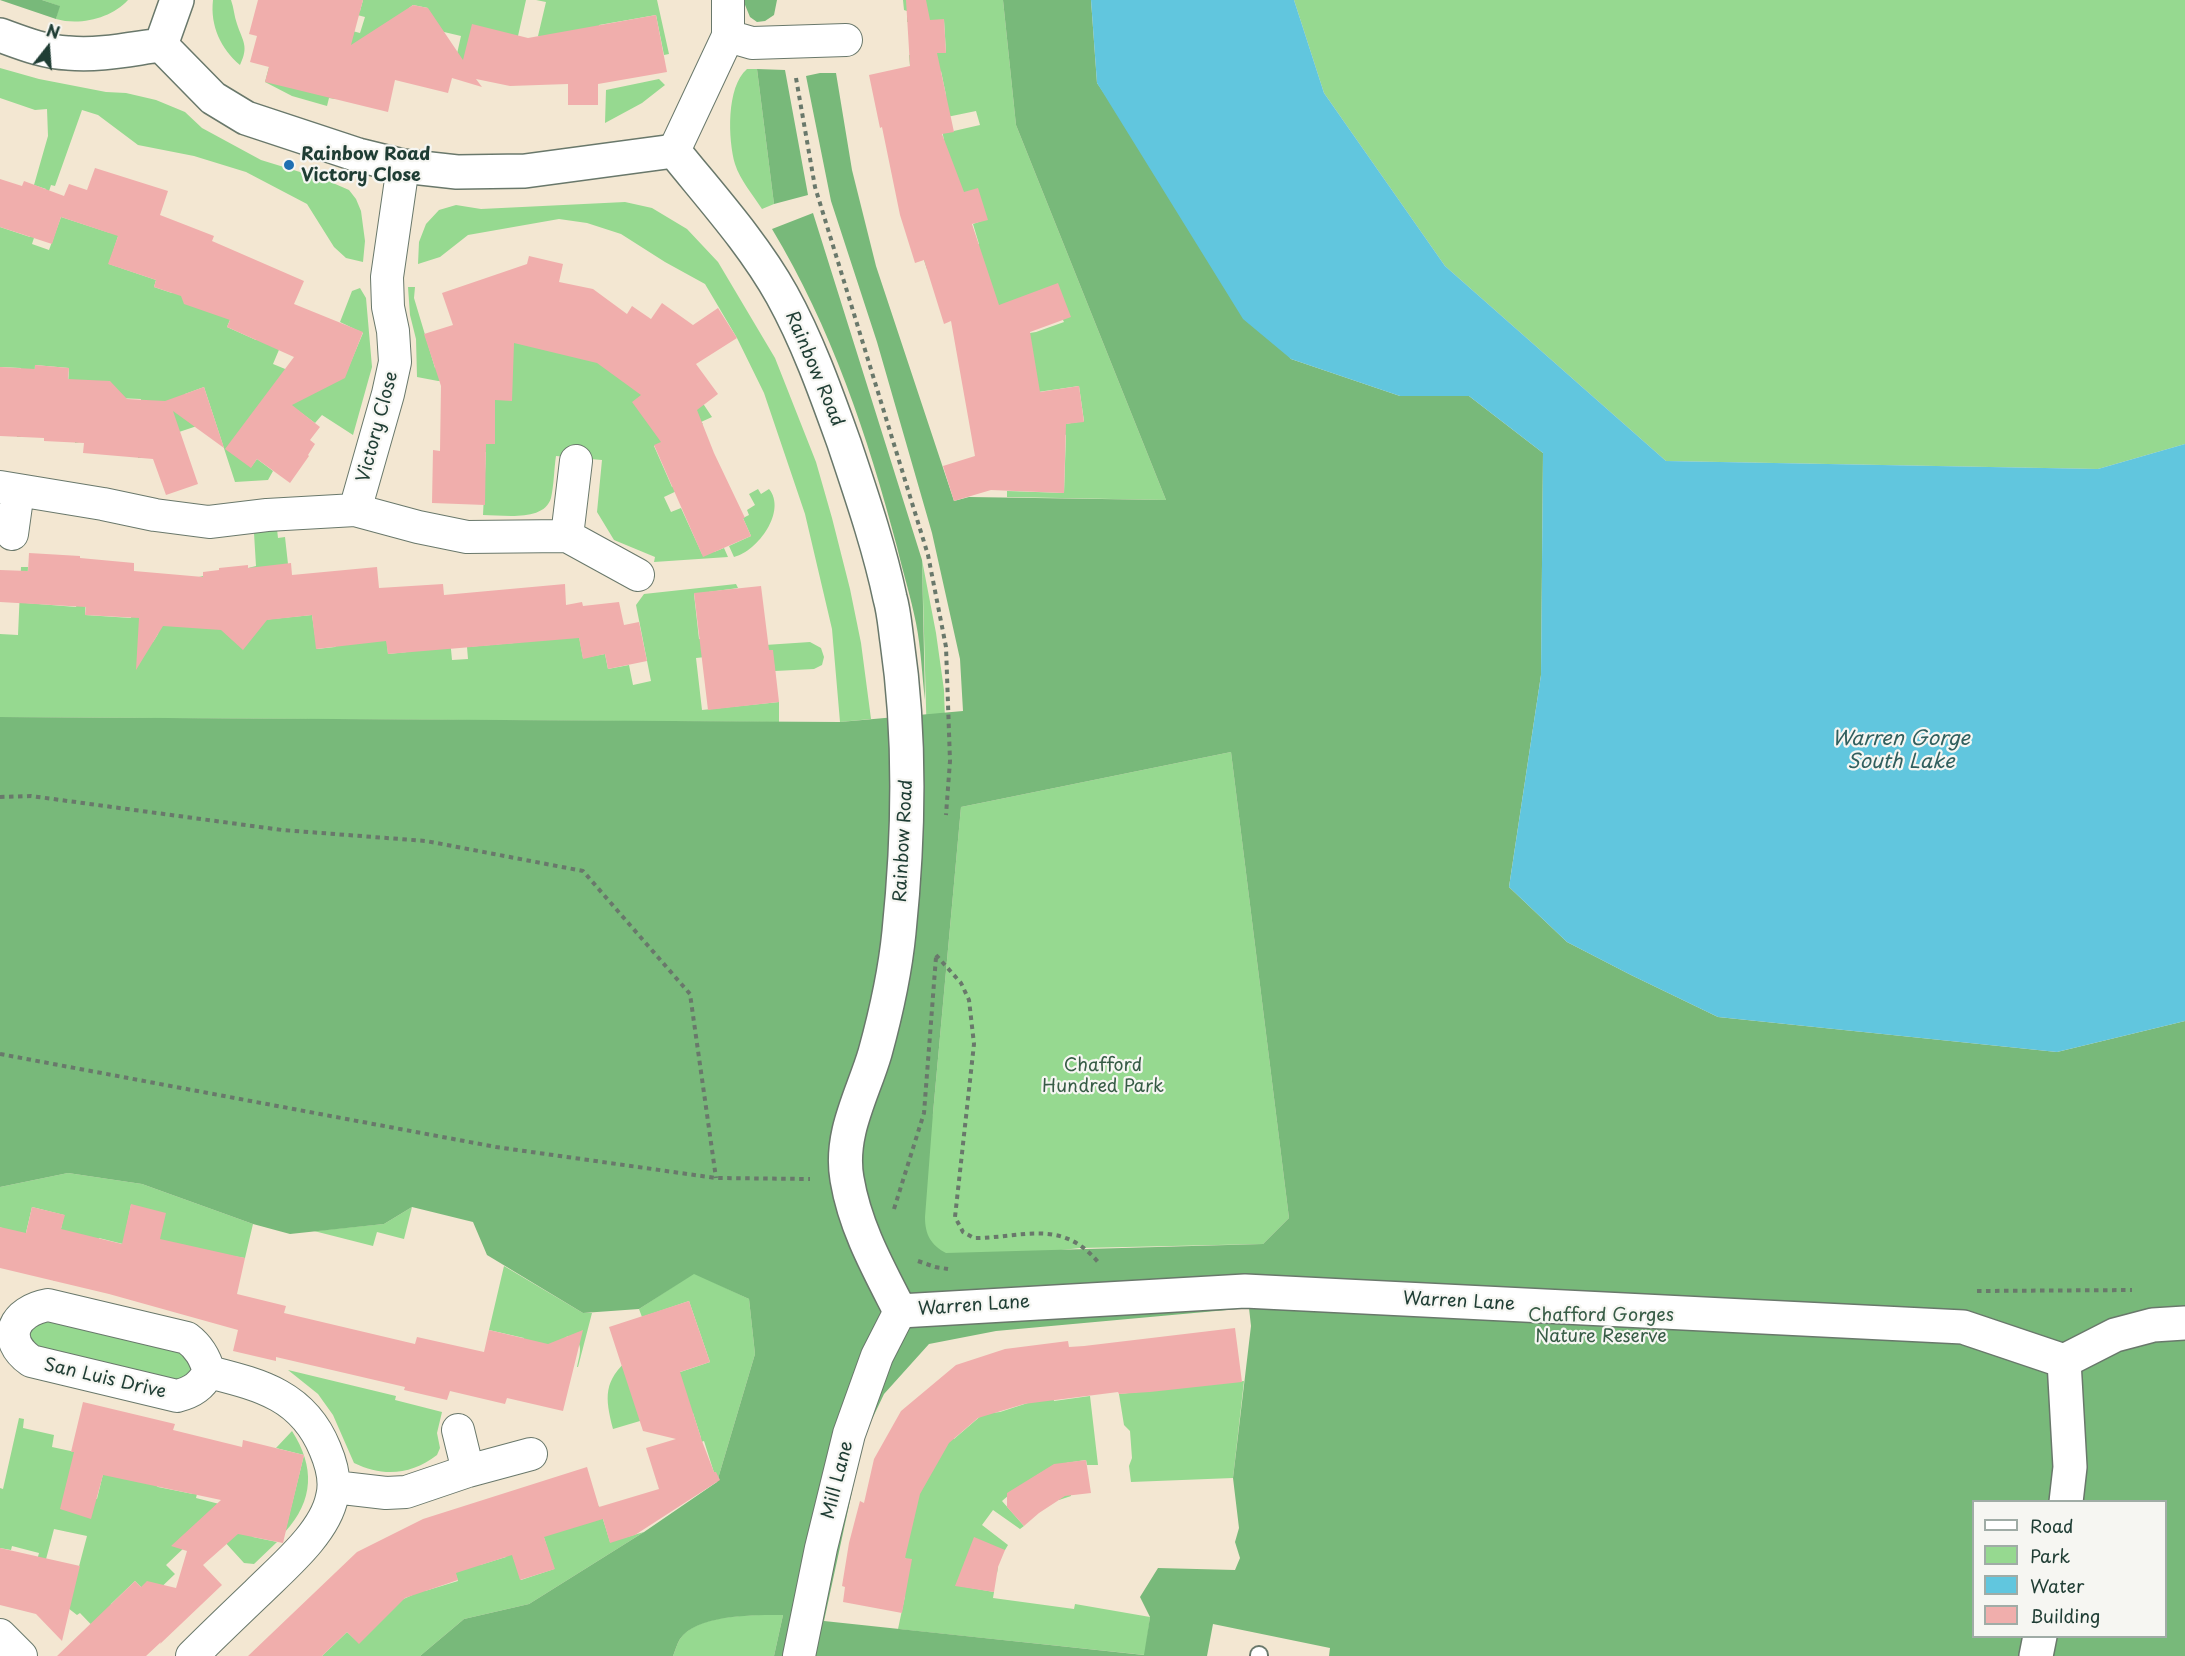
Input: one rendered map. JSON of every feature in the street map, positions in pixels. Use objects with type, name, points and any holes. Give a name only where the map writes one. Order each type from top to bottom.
[{"type":"street","points":[[161,45],[177,0]]},
{"type":"street","points":[[161,45],[213,98],[246,118],[358,155],[403,166],[457,172],[525,171],[674,151],[728,36],[728,0]]},
{"type":"street","points":[[0,35],[36,48],[68,54],[103,53],[161,45]]},
{"type":"street","points":[[728,36],[752,43],[846,40]]},
{"type":"street","name":"Rainbow Road","points":[[674,151],[759,260],[782,294],[798,327],[813,360],[855,477],[891,599],[904,690],[907,762],[899,932],[889,1000],[874,1058],[856,1101],[847,1142],[846,1176],[856,1219],[900,1311]]},
{"type":"street","name":"Victory Close","points":[[355,510],[395,362],[393,331],[388,307],[387,277],[403,166]]},
{"type":"street","points":[[567,536],[576,461]]},
{"type":"street","points":[[12,534],[9,489],[155,515],[209,522],[267,515],[355,510],[418,528],[467,537],[567,536],[638,575]]},
{"type":"street","name":"Warren Lane","points":[[900,1311],[1245,1291],[1963,1327],[2064,1361]]},
{"type":"street","name":"San Luis Drive","points":[[48,1305],[187,1338],[203,1354],[209,1372],[203,1383],[177,1396],[31,1361],[19,1351],[7,1326],[34,1308],[48,1305]]},
{"type":"street","name":"Mill Lane","points":[[799,1656],[821,1548],[849,1434],[877,1356],[900,1311]]},
{"type":"street","points":[[2066,1500],[2070,1467],[2064,1361],[2115,1335],[2153,1325],[2185,1323]]},
{"type":"street","points":[[192,1656],[304,1548],[320,1525],[332,1500],[334,1487],[329,1459],[318,1432],[304,1415],[286,1399],[272,1391],[209,1372]]},
{"type":"street","points":[[458,1430],[468,1471]]},
{"type":"street","points":[[334,1487],[386,1493],[406,1492],[468,1471],[531,1454]]},
{"type":"street","points":[[0,1635],[21,1656]]},
{"type":"street","points":[[2036,1656],[2040,1638]]},
{"type":"path","points":[[0,797],[30,796],[282,830],[426,841],[583,871],[690,994],[716,1178]]},
{"type":"path","points":[[936,955],[961,983],[969,1000],[974,1044],[955,1217],[963,1232],[974,1238],[1048,1232],[1063,1237],[1086,1248],[1102,1267]]},
{"type":"path","points":[[0,1054],[496,1147],[716,1178],[820,1180]]},
{"type":"green space","points":[[0,0],[42,0],[60,6],[56,19]]},
{"type":"green space","points":[[42,0],[128,0],[105,16],[75,22],[56,19],[59,6]]},
{"type":"green space","points":[[213,0],[231,0],[244,44],[240,65],[227,52],[218,36],[213,19]]},
{"type":"green space","points":[[363,0],[526,0],[518,36],[459,78],[452,76],[461,36],[427,28],[428,8],[413,5],[409,8],[405,23],[341,76],[335,99],[329,98],[327,106],[292,96],[265,82],[269,67],[274,11],[360,33],[365,17],[306,2],[360,11]]},
{"type":"green space","points":[[536,0],[657,0],[669,54],[664,55],[656,15],[599,25],[606,61],[538,36],[546,2]]},
{"type":"green space","points":[[743,0],[777,0],[774,15],[765,21],[757,22],[750,17]]},
{"type":"green space","points":[[903,0],[1003,0],[1016,125],[1166,500],[1007,497],[1007,491],[1064,493],[1066,435],[1046,427],[1084,421],[1079,386],[1024,394],[985,340],[1036,332],[1064,322],[1063,320],[999,306],[927,269],[924,260],[979,244],[973,224],[987,219],[952,181],[942,130],[945,133],[980,125],[976,111],[942,118],[946,95],[941,71],[923,75],[910,66],[909,55],[946,52],[944,20],[907,22],[907,11],[904,10]]},
{"type":"green space","name":"Chafford Gorges Nature Reserve","points":[[1003,0],[1091,0],[1097,83],[1291,359],[1400,396],[1469,396],[1543,453],[1541,675],[1509,887],[1567,942],[1718,1017],[2057,1052],[2185,1021],[2185,1656],[1329,1656],[1330,1648],[1213,1624],[1207,1656],[774,1656],[783,1615],[758,1615],[713,1620],[699,1625],[680,1639],[673,1656],[420,1656],[464,1619],[529,1604],[644,1532],[717,1482],[755,1354],[749,1299],[694,1274],[639,1309],[583,1313],[487,1255],[473,1222],[412,1207],[384,1224],[290,1234],[253,1224],[142,1184],[68,1173],[0,1187],[0,717],[840,722],[963,711],[960,659],[932,533],[877,342],[831,201],[806,76],[836,73],[852,170],[876,266],[954,501],[969,497],[1166,500],[1016,125]],"holes":[[[1231,752],[1289,1218],[1263,1244],[946,1253],[936,1247],[926,1229],[925,1217],[961,807]],[[1249,1308],[1251,1326],[1233,1478],[1239,1528],[1235,1542],[1240,1558],[1235,1570],[1158,1568],[1140,1597],[1150,1617],[1144,1655],[824,1621],[864,1436],[884,1394],[929,1344],[996,1331]]]},
{"type":"green space","points":[[1294,0],[2185,0],[2185,444],[2098,469],[1666,461],[1445,266],[1324,93]]},
{"type":"green space","points":[[0,68],[39,79],[156,100],[185,112],[202,128],[261,160],[326,180],[349,190],[361,211],[365,241],[363,262],[346,258],[334,247],[307,204],[246,172],[194,156],[138,145],[98,115],[82,110],[55,186],[51,185],[32,244],[49,250],[61,217],[110,233],[125,188],[133,190],[109,264],[156,280],[154,287],[172,293],[254,263],[227,327],[256,340],[264,323],[297,307],[273,364],[290,371],[347,371],[363,333],[340,322],[352,291],[360,288],[366,298],[372,367],[353,435],[322,415],[315,423],[270,390],[251,467],[257,459],[273,471],[268,480],[235,482],[204,387],[185,394],[197,426],[143,444],[142,458],[138,458],[141,399],[117,398],[80,442],[75,443],[79,387],[68,386],[69,368],[35,365],[34,382],[21,437],[17,437],[21,368],[0,367],[0,227],[30,237],[46,189],[34,185],[48,136],[47,109],[35,110],[0,98]]},
{"type":"green space","points":[[747,69],[757,69],[774,204],[762,209],[737,170],[731,142],[732,101],[740,77]]},
{"type":"green space","points":[[757,69],[785,70],[808,195],[774,204]]},
{"type":"green space","points":[[659,79],[665,85],[642,103],[605,123],[606,90]]},
{"type":"green space","points":[[625,202],[652,208],[687,229],[718,262],[775,358],[816,462],[832,518],[861,643],[871,719],[840,722],[832,629],[805,514],[764,393],[737,338],[705,284],[621,234],[587,223],[559,219],[468,235],[440,257],[418,264],[419,242],[426,224],[439,210],[456,205],[481,209]]},
{"type":"green space","points":[[813,213],[922,560],[925,700],[914,614],[874,464],[830,343],[793,266],[772,229]]},
{"type":"green space","points":[[408,287],[415,287],[414,298],[435,368],[513,341],[664,369],[704,405],[712,417],[701,422],[703,424],[654,446],[672,487],[719,467],[721,470],[664,497],[671,512],[681,508],[702,554],[712,549],[714,552],[724,548],[728,557],[654,562],[655,557],[614,540],[597,512],[602,460],[556,456],[552,493],[547,506],[540,511],[522,516],[483,515],[486,452],[449,451],[449,443],[495,444],[495,400],[511,400],[512,382],[438,381],[417,377],[416,339],[410,315]]},
{"type":"green space","points":[[758,489],[761,494],[769,489],[774,498],[772,519],[760,539],[752,547],[734,557],[729,546],[751,536],[743,518],[749,515],[747,510],[755,505],[749,494]]},
{"type":"green space","points":[[277,529],[278,538],[285,537],[288,564],[262,620],[312,615],[317,649],[335,647],[383,600],[388,654],[407,652],[447,607],[452,660],[468,659],[467,647],[514,643],[510,590],[576,620],[583,658],[605,654],[608,669],[629,665],[633,685],[651,681],[636,605],[644,594],[736,584],[738,588],[694,594],[699,639],[765,645],[810,642],[821,648],[824,657],[822,665],[814,669],[775,671],[772,650],[696,658],[702,710],[779,702],[779,722],[0,717],[0,634],[18,635],[21,567],[28,567],[26,603],[76,607],[88,562],[85,615],[131,618],[134,576],[153,642],[158,634],[159,626],[199,577],[203,576],[254,636],[248,568],[256,566],[254,533]]},
{"type":"green space","points":[[922,560],[944,690],[946,750],[927,743]]},
{"type":"green space","name":"Chafford Hundred Park","points":[[1231,752],[1289,1218],[1263,1244],[1080,1248],[952,1262],[903,1221],[933,1113],[961,807]]},
{"type":"green space","points":[[68,1173],[142,1184],[253,1224],[245,1258],[160,1244],[131,1205],[123,1244],[99,1238],[96,1249],[65,1241],[55,1281],[50,1279],[64,1215],[32,1207],[24,1241],[0,1227],[0,1187]]},
{"type":"green space","points":[[412,1207],[404,1239],[377,1232],[373,1246],[314,1231],[384,1224]]},
{"type":"green space","points":[[504,1266],[583,1313],[592,1313],[578,1367],[580,1348],[573,1338],[568,1336],[556,1343],[521,1353],[524,1338],[489,1330]]},
{"type":"green space","points":[[694,1273],[749,1299],[755,1354],[717,1482],[704,1441],[672,1451],[701,1438],[693,1413],[640,1421],[613,1429],[608,1408],[608,1390],[611,1382],[621,1366],[630,1358],[651,1382],[710,1362],[689,1301],[642,1317],[639,1309]]},
{"type":"green space","points":[[41,1319],[183,1351],[194,1368],[184,1382],[34,1350],[26,1330]]},
{"type":"green space","points":[[288,1370],[396,1396],[395,1400],[442,1412],[437,1433],[440,1448],[437,1455],[417,1467],[397,1472],[376,1470],[354,1463],[333,1415],[318,1394]]},
{"type":"green space","points":[[1244,1381],[1233,1478],[1131,1482],[1130,1431],[1124,1425],[1119,1394]]},
{"type":"green space","points":[[1052,1386],[1054,1401],[1090,1396],[1098,1465],[1087,1465],[1086,1460],[1066,1463],[1071,1496],[1059,1500],[1042,1472],[1002,1501],[1024,1526],[1020,1529],[993,1510],[982,1525],[1008,1545],[1005,1550],[968,1555],[998,1567],[997,1573],[960,1586],[994,1592],[993,1598],[1074,1609],[1075,1604],[1150,1617],[1145,1655],[898,1629],[905,1596],[899,1594],[906,1558],[886,1554],[924,1439],[954,1439],[983,1414],[1000,1412],[1034,1401]]},
{"type":"green space","points":[[19,1418],[24,1419],[23,1428],[54,1435],[52,1447],[75,1452],[65,1491],[97,1499],[109,1449],[158,1487],[193,1494],[206,1458],[196,1498],[231,1507],[253,1537],[277,1542],[254,1564],[244,1563],[203,1518],[186,1546],[166,1565],[175,1574],[151,1597],[135,1581],[111,1604],[104,1638],[80,1613],[77,1615],[68,1608],[87,1536],[54,1529],[45,1563],[36,1564],[39,1553],[12,1546],[11,1550],[0,1548],[0,1488],[3,1489]]},
{"type":"green space","points":[[292,1431],[299,1444],[304,1455],[276,1448]]},
{"type":"green space","points":[[304,1455],[308,1470],[306,1495],[302,1508],[285,1532]]},
{"type":"green space","points":[[599,1506],[610,1542],[644,1532],[529,1604],[464,1619],[420,1656],[322,1656],[347,1632],[359,1643],[397,1602],[421,1591],[420,1576],[425,1591],[458,1581],[447,1547],[480,1565],[506,1557],[509,1544],[521,1580],[554,1569],[540,1525]]},
{"type":"green space","points":[[783,1615],[774,1656],[673,1656],[680,1639],[699,1624],[728,1617]]},
{"type":"water","name":"Warren Gorge South Lake","points":[[1091,0],[1294,0],[1324,93],[1445,266],[1666,461],[2098,469],[2185,444],[2185,1021],[2057,1052],[1718,1017],[1567,942],[1509,887],[1541,675],[1543,453],[1469,396],[1400,396],[1291,359],[1243,319],[1097,83]]},
{"type":"building","points":[[258,0],[363,0],[351,45],[413,5],[428,8],[463,60],[472,24],[528,38],[656,15],[667,72],[598,84],[598,105],[568,105],[568,84],[510,86],[476,79],[482,87],[452,78],[448,93],[395,80],[388,112],[265,82],[269,67],[250,62],[257,36],[249,34]]},
{"type":"building","points":[[906,0],[926,0],[930,20],[944,19],[946,53],[937,53],[954,132],[942,134],[964,192],[978,188],[988,220],[972,224],[999,305],[1058,283],[1071,317],[1030,332],[1040,392],[1079,386],[1084,422],[1066,424],[1064,493],[991,490],[954,501],[943,466],[975,456],[951,321],[944,324],[924,260],[915,263],[900,215],[869,75],[910,66]]},
{"type":"building","points":[[95,168],[168,191],[160,215],[214,236],[212,241],[304,281],[294,304],[363,332],[345,378],[292,405],[320,427],[310,440],[315,444],[309,456],[290,483],[257,459],[251,468],[225,449],[294,357],[227,327],[230,320],[184,304],[181,296],[154,287],[156,280],[108,264],[118,236],[61,217],[52,244],[0,227],[0,179],[22,186],[24,181],[64,196],[69,184],[87,190]]},
{"type":"building","points":[[529,256],[563,264],[559,282],[593,289],[627,314],[632,306],[651,319],[662,303],[693,325],[718,308],[737,338],[696,364],[718,394],[697,410],[751,536],[703,557],[654,445],[661,442],[632,402],[641,395],[597,363],[514,343],[512,401],[495,400],[495,444],[486,444],[485,505],[432,503],[433,450],[440,451],[441,386],[424,334],[453,325],[442,293],[527,264]]},
{"type":"building","points":[[35,365],[69,368],[68,379],[110,381],[127,399],[165,401],[204,387],[224,448],[173,411],[198,484],[166,495],[153,459],[83,453],[84,443],[0,436],[0,367],[35,369]]},
{"type":"building","points":[[29,553],[80,556],[80,558],[134,563],[134,571],[203,577],[203,572],[248,565],[248,568],[291,563],[292,575],[377,567],[379,588],[443,584],[444,595],[565,584],[566,605],[582,602],[583,606],[619,602],[624,625],[639,622],[647,661],[608,669],[605,654],[583,659],[579,638],[388,654],[386,641],[316,649],[312,615],[267,620],[243,650],[221,630],[163,626],[136,670],[139,618],[85,615],[86,607],[0,602],[0,570],[28,571]]},
{"type":"building","points":[[761,586],[769,650],[773,650],[779,702],[708,710],[694,593]]},
{"type":"building","points":[[131,1204],[166,1213],[160,1239],[245,1258],[237,1294],[286,1306],[284,1313],[415,1344],[417,1337],[484,1352],[489,1330],[548,1344],[583,1330],[563,1411],[507,1398],[505,1404],[450,1391],[447,1400],[404,1390],[405,1387],[276,1357],[276,1361],[233,1351],[238,1330],[109,1294],[0,1268],[0,1227],[26,1233],[32,1207],[65,1215],[61,1229],[122,1244]]},
{"type":"building","points":[[689,1301],[710,1362],[680,1372],[702,1441],[714,1472],[720,1480],[635,1535],[610,1543],[603,1519],[544,1537],[555,1569],[520,1580],[512,1555],[456,1573],[458,1580],[405,1598],[359,1644],[347,1632],[322,1656],[248,1656],[357,1552],[423,1519],[587,1467],[599,1507],[659,1489],[646,1448],[676,1439],[643,1431],[609,1327]]},
{"type":"building","points":[[1235,1328],[1242,1382],[1150,1392],[1119,1394],[1118,1392],[1024,1404],[978,1418],[949,1443],[920,1494],[905,1558],[912,1559],[902,1613],[843,1602],[845,1587],[842,1586],[849,1543],[860,1501],[864,1503],[874,1459],[901,1411],[956,1365],[1005,1349],[1068,1341],[1069,1347],[1084,1346]]},
{"type":"building","points":[[83,1402],[175,1424],[173,1430],[242,1447],[243,1440],[304,1455],[283,1543],[238,1534],[203,1565],[222,1585],[146,1656],[57,1656],[135,1581],[141,1587],[147,1581],[176,1588],[187,1551],[171,1546],[221,1500],[103,1475],[91,1519],[60,1509]]},
{"type":"building","points":[[1086,1460],[1091,1493],[1065,1496],[1024,1526],[1007,1507],[1007,1493],[1054,1464]]},
{"type":"building","points":[[974,1537],[1005,1550],[998,1567],[994,1592],[955,1586]]},
{"type":"building","points":[[0,1548],[80,1566],[62,1641],[36,1614],[0,1605]]},
{"type":"place","name":"Rainbow Road Victory Close","points":[[289,165]]}]
